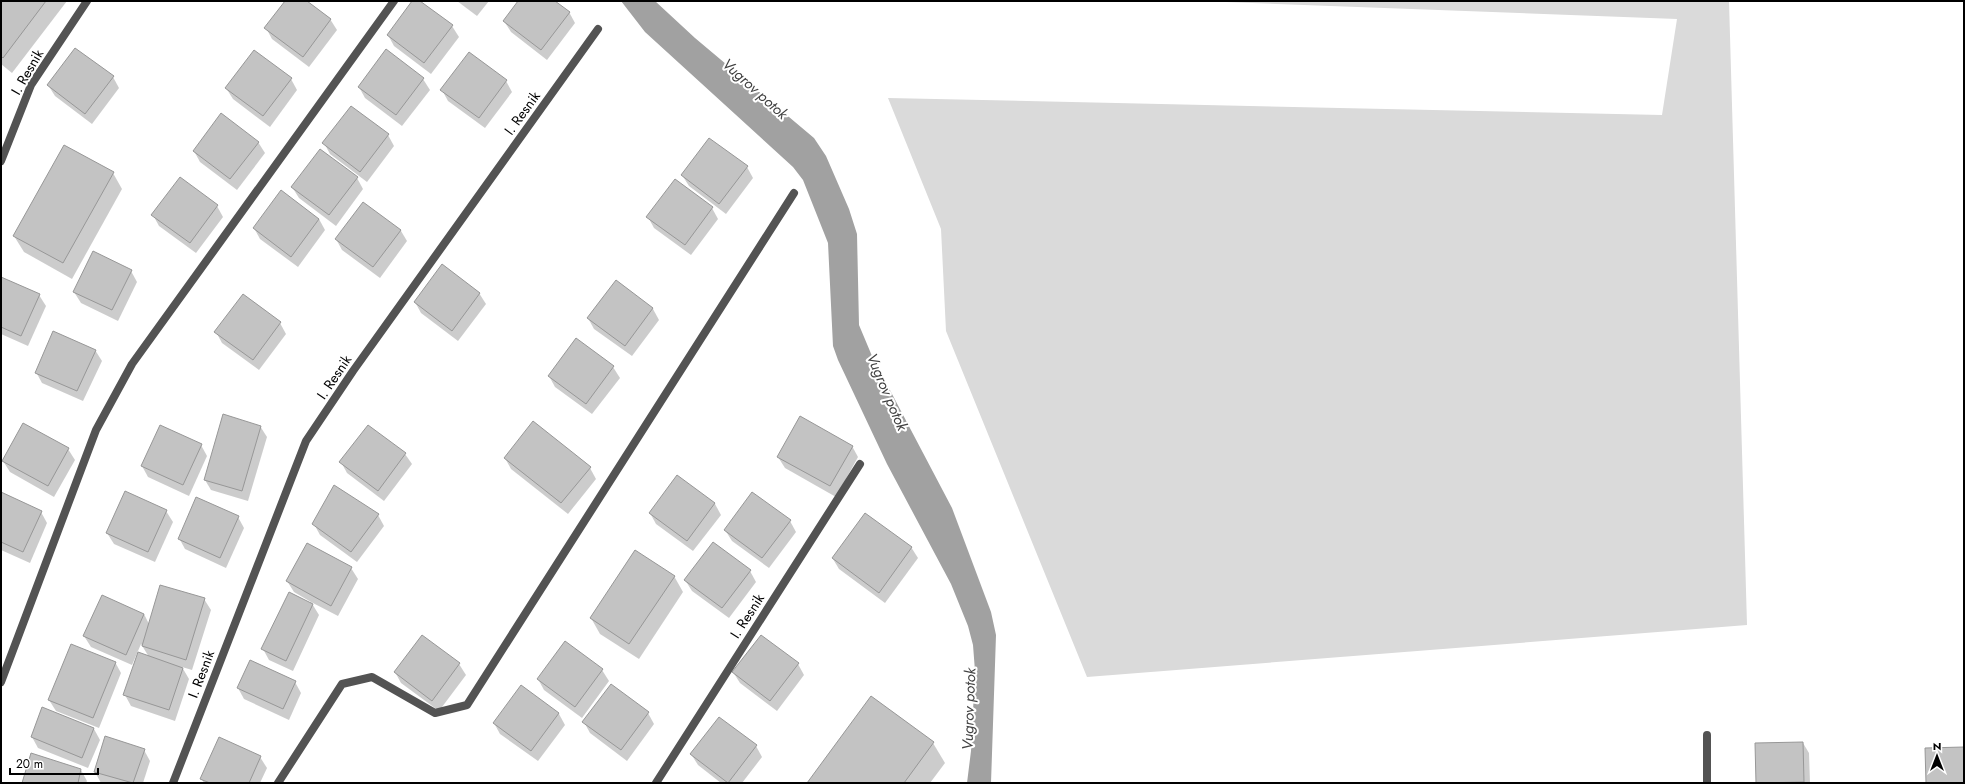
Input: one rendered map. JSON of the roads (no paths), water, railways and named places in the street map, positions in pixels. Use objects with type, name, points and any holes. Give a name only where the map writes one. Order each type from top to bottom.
[{"type":"street","name":"I. Resnik","points":[[1,160],[31,85],[87,1]]},
{"type":"street","points":[[1,682],[96,430],[132,364],[394,1]]},
{"type":"street","name":"I. Resnik","points":[[173,783],[306,441],[353,371],[598,29]]},
{"type":"street","points":[[278,783],[342,684],[372,677],[435,713],[467,705],[794,193]]},
{"type":"street","name":"I. Resnik","points":[[656,783],[860,464]]},
{"type":"street","points":[[1707,735],[1707,783]]},
{"type":"water","name":"Vugrov potok","points":[[621,1],[655,1],[695,38],[814,138],[826,156],[849,209],[857,234],[859,325],[872,356],[952,508],[991,612],[996,635],[991,783],[967,783],[971,751],[975,671],[973,645],[968,626],[951,584],[887,464],[838,360],[833,346],[828,243],[803,180],[793,167],[645,32]]}]
